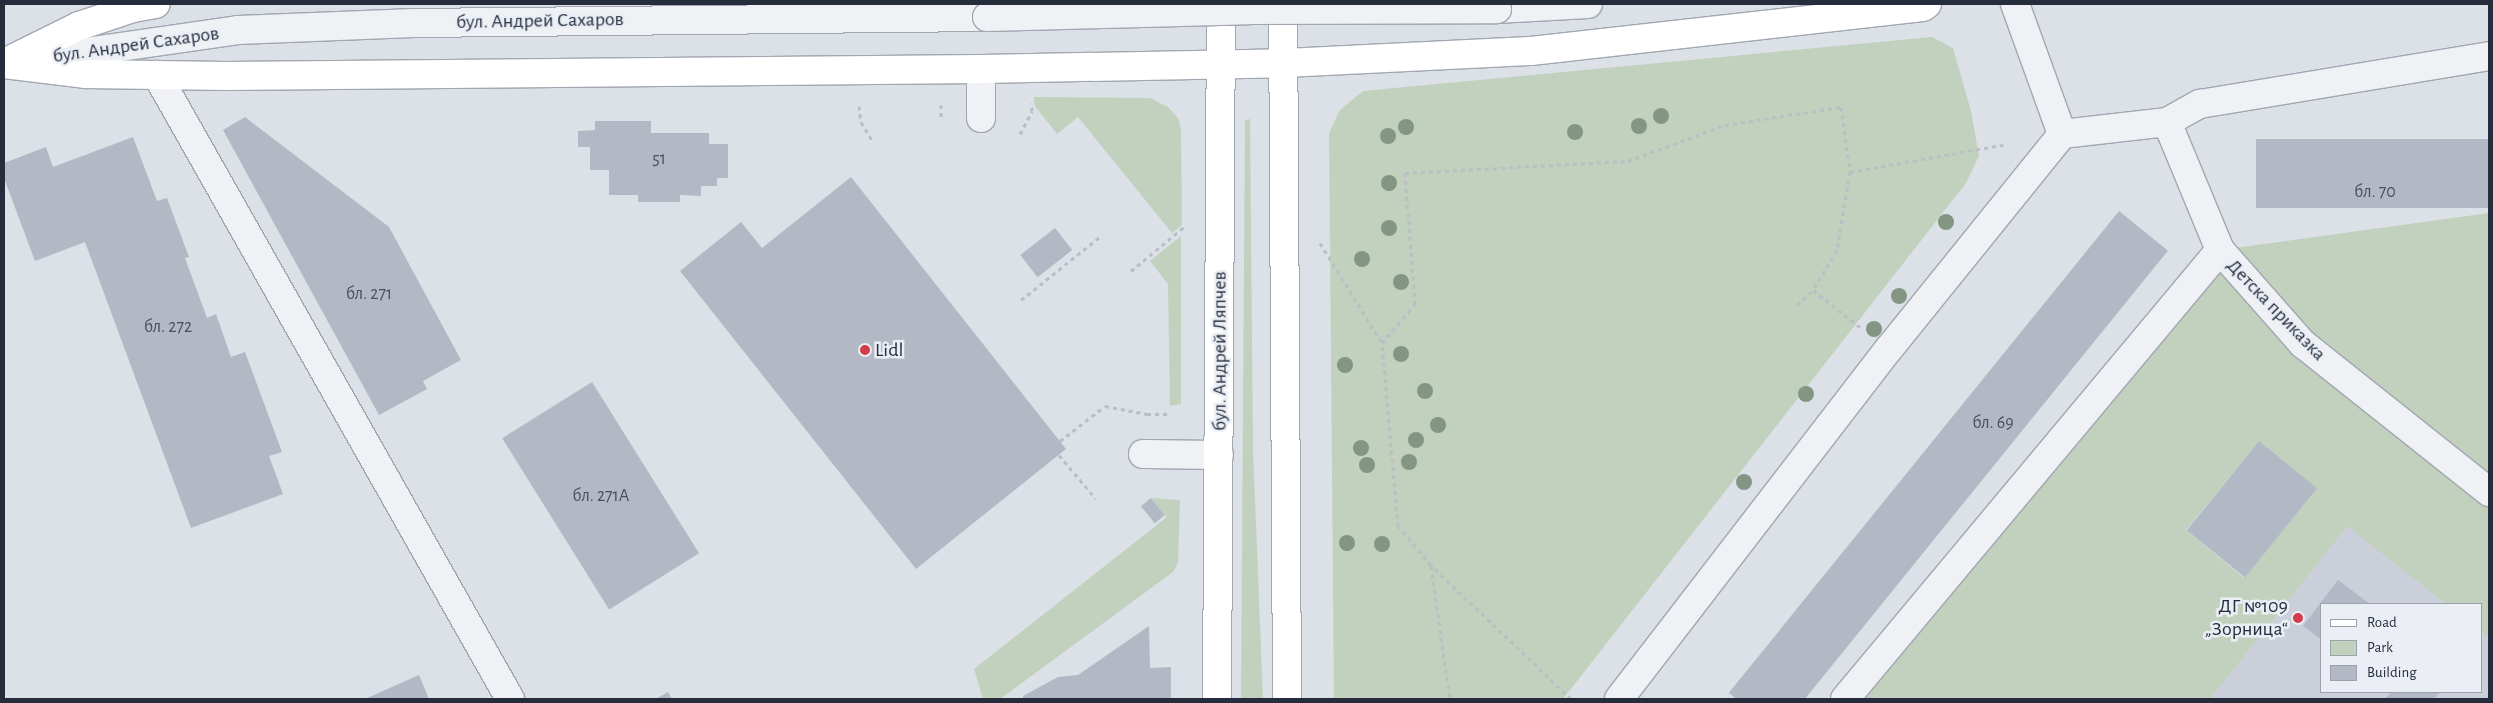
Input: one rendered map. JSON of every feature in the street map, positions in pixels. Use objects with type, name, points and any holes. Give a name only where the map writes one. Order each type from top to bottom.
[{"type":"main road","points":[[4,63],[79,26],[133,8],[156,4]]},
{"type":"main road","name":"бул. Андрей Ляпчев","points":[[1218,699],[1221,4]]},
{"type":"main road","points":[[1283,4],[1287,699]]},
{"type":"main road","points":[[4,63],[86,74],[226,76],[1222,65],[1531,51],[1923,7],[1927,4]]},
{"type":"street","name":"бул. Андрей Сахаров","points":[[4,63],[238,30],[414,23],[987,18],[1249,10],[1497,9],[1588,4]]},
{"type":"street","points":[[2015,4],[2062,134]]},
{"type":"street","points":[[1619,699],[1888,350],[2062,134],[2167,122],[2200,104],[2489,56]]},
{"type":"street","points":[[981,69],[981,118]]},
{"type":"street","points":[[157,75],[510,699]]},
{"type":"street","name":"Детска приказка","points":[[2167,122],[2220,250],[2303,344],[2489,492]]},
{"type":"street","points":[[1845,699],[2220,250]]},
{"type":"street","points":[[1143,454],[1219,455]]},
{"type":"path","points":[[859,104],[861,122],[872,140]]},
{"type":"path","points":[[940,104],[941,120]]},
{"type":"path","points":[[1382,343],[1415,304],[1405,173],[1628,161],[1725,125],[1841,107],[1850,172],[1837,250],[1813,290],[1797,305]]},
{"type":"path","points":[[1020,134],[1032,111]]},
{"type":"path","points":[[1850,172],[2062,134]]},
{"type":"path","points":[[1132,271],[1190,222]]},
{"type":"path","points":[[1021,300],[1102,235]]},
{"type":"path","points":[[1319,241],[1382,343],[1398,526],[1431,565],[1571,699]]},
{"type":"path","points":[[1813,290],[1888,350]]},
{"type":"path","points":[[1060,441],[1105,406],[1146,414],[1170,414]]},
{"type":"path","points":[[1059,455],[1096,499]]},
{"type":"path","points":[[1431,565],[1450,699]]},
{"type":"shaded area","name":"ДГ №109 „Зорница“","points":[[2347,525],[2445,603],[2320,603],[2320,693],[2483,693],[2483,633],[2489,638],[2489,699],[2210,699]]},
{"type":"green space","points":[[1932,37],[1953,48],[1971,111],[1979,156],[1966,183],[1563,699],[1334,699],[1329,133],[1340,110],[1363,91]]},
{"type":"green space","points":[[1034,97],[1150,98],[1168,107],[1178,118],[1181,129],[1182,225],[1172,233],[1078,117],[1057,134],[1035,106]]},
{"type":"green space","points":[[1250,119],[1253,451],[1263,699],[1241,699],[1245,120]]},
{"type":"green space","points":[[2489,213],[2489,638],[2483,633],[2483,603],[2445,603],[2347,526],[2210,699],[1845,699],[2220,250]],"holes":[[[2259,441],[2317,489],[2244,578],[2186,530]]]},
{"type":"green space","points":[[1181,236],[1181,404],[1170,406],[1168,284],[1150,261]]},
{"type":"green space","points":[[1151,498],[1180,500],[1178,562],[1173,572],[1000,699],[983,699],[974,669],[1167,517]]},
{"type":"building","points":[[245,117],[389,227],[461,360],[423,381],[427,389],[379,415],[223,130]]},
{"type":"building","points":[[595,121],[651,121],[651,133],[709,133],[709,144],[728,144],[728,178],[717,178],[717,186],[701,186],[701,196],[680,195],[680,202],[638,202],[638,195],[609,195],[609,170],[590,170],[590,147],[578,147],[578,131],[595,130]]},
{"type":"building","points":[[133,137],[157,201],[167,198],[189,257],[185,258],[207,318],[216,314],[231,357],[245,352],[282,452],[269,456],[283,494],[191,528],[85,242],[35,261],[4,178],[4,163],[46,147],[53,167]]},
{"type":"building","points":[[2256,139],[2489,139],[2489,208],[2256,208]]},
{"type":"building","name":"Lidl","points":[[851,177],[1066,449],[916,569],[680,271],[741,222],[762,248]]},
{"type":"building","points":[[2119,211],[2168,251],[1805,699],[1736,699],[1729,693]]},
{"type":"building","points":[[1055,228],[1072,250],[1038,277],[1020,255]]},
{"type":"building","points":[[592,382],[699,553],[609,609],[502,438]]},
{"type":"building","points":[[2259,441],[2317,488],[2245,578],[2187,530]]},
{"type":"building","points":[[1151,498],[1165,515],[1155,523],[1141,506]]},
{"type":"building","points":[[2338,580],[2369,603],[2320,603]]},
{"type":"building","points":[[2320,604],[2320,639],[2303,626]]},
{"type":"building","points":[[1149,626],[1150,668],[1171,667],[1171,699],[1023,699],[1023,696],[1058,677],[1078,675]]},
{"type":"building","points":[[419,675],[429,699],[365,699]]},
{"type":"building","points":[[668,692],[672,699],[656,699]]},
{"type":"building","points":[[2390,693],[2439,693],[2434,699],[2385,699]]},
{"type":"place","name":"Lidl","points":[[865,350]]},
{"type":"place","name":"ДГ №109 „Зорница“","points":[[2298,618]]}]
